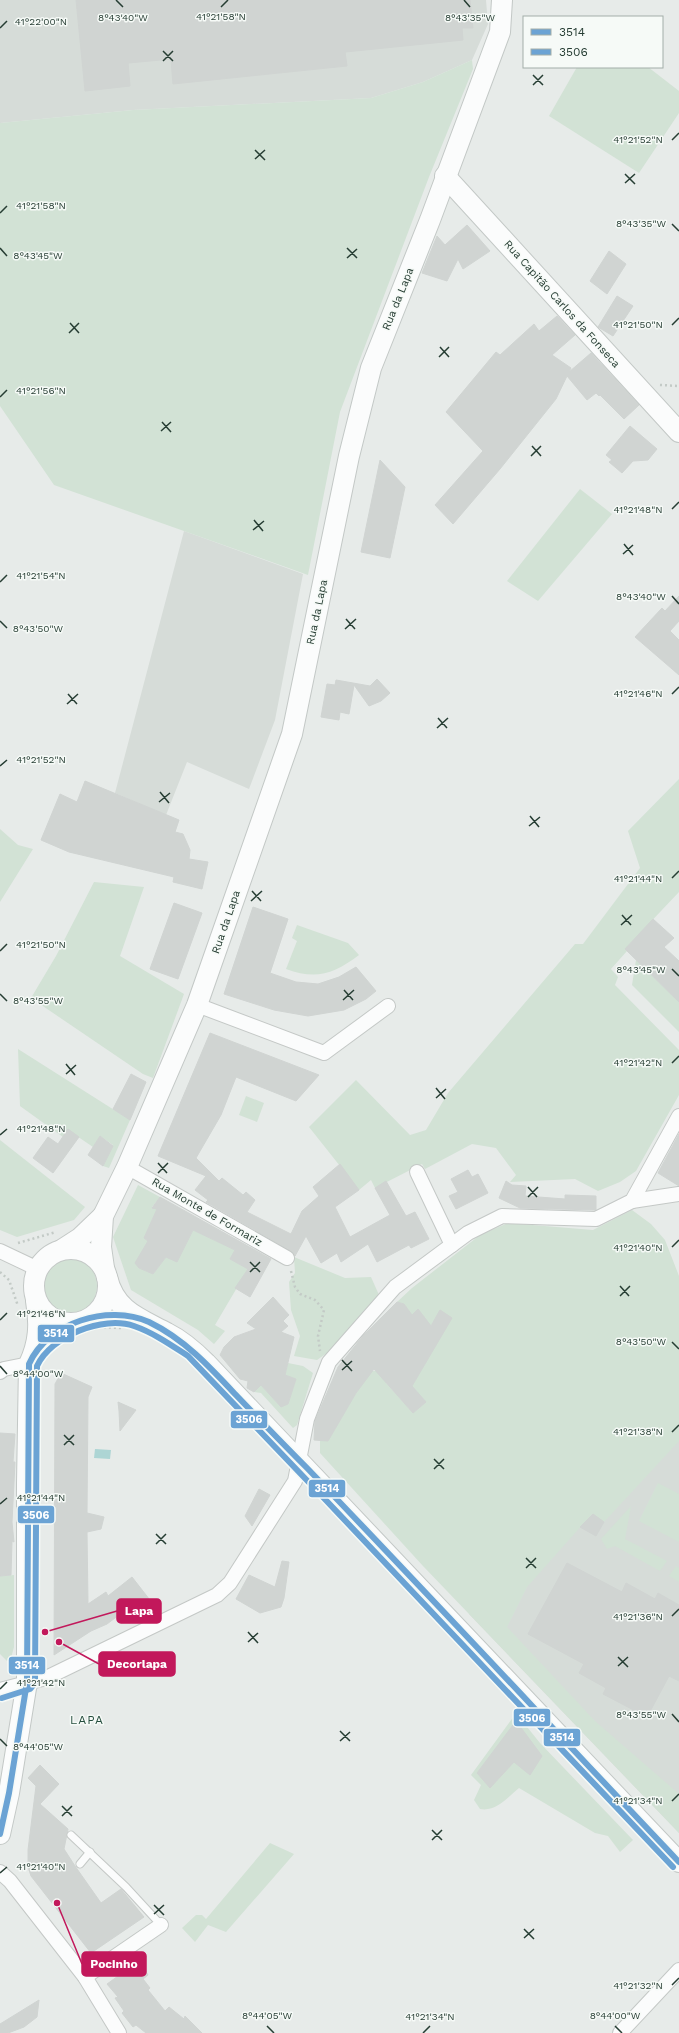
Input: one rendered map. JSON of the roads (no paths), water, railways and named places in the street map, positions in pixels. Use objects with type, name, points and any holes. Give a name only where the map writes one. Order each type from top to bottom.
[{"type":"main road","name":"Rua da Lapa","points":[[62,1240],[80,1238],[103,1216],[127,1167],[197,1005],[292,734],[349,456],[371,368],[430,220],[445,176],[500,32],[502,0]]},
{"type":"main road","name":"Rua Capitão Carlos da Fonseca","points":[[445,176],[679,432]]},
{"type":"main road","name":"Rua da Lapa","points":[[103,1216],[101,1247],[106,1273]]},
{"type":"main road","points":[[28,1306],[33,1290],[34,1279],[38,1269],[44,1260],[53,1253],[62,1240],[74,1249],[85,1251],[93,1255],[106,1273],[111,1291],[131,1324]]},
{"type":"main road","points":[[38,1353],[43,1342],[80,1322],[102,1307],[107,1292],[106,1273]]},
{"type":"main road","points":[[28,1306],[42,1311],[51,1318],[62,1323],[80,1322],[114,1314],[131,1324],[168,1333],[193,1350],[679,1862]]},
{"type":"main road","points":[[0,1834],[9,1793],[27,1682],[26,1483],[40,1320],[28,1306]]},
{"type":"street","points":[[197,1005],[324,1053],[388,1006]]},
{"type":"street","points":[[632,1201],[679,1116]]},
{"type":"street","name":"Rua Monte de Formariz","points":[[127,1167],[287,1258]]},
{"type":"street","points":[[649,1171],[651,1183],[655,1192],[662,1197]]},
{"type":"street","points":[[417,1172],[452,1245]]},
{"type":"street","points":[[0,1690],[46,1678],[217,1596],[230,1583],[294,1481],[307,1419],[329,1362],[395,1287],[468,1233],[502,1216],[596,1219],[632,1201],[679,1194]]},
{"type":"street","points":[[0,1251],[38,1269]]},
{"type":"street","points":[[0,1372],[38,1353]]},
{"type":"street","points":[[0,1872],[10,1881],[85,1977],[119,2033]]},
{"type":"street","points":[[85,1977],[161,1925]]},
{"type":"street","points":[[620,2033],[679,1970]]},
{"type":"lane","points":[[71,1836],[126,1887],[161,1925]]},
{"type":"lane","points":[[80,1864],[90,1852]]},
{"type":"water","points":[[95,1449],[111,1450],[110,1459],[94,1458]]},
{"type":"place","name":"Lapa","points":[[45,1632]]},
{"type":"place","name":"Decorlapa","points":[[59,1642]]},
{"type":"place","name":"Pocinho","points":[[57,1903]]},
{"type":"district","name":"LAPA","points":[[87,1720]]}]
